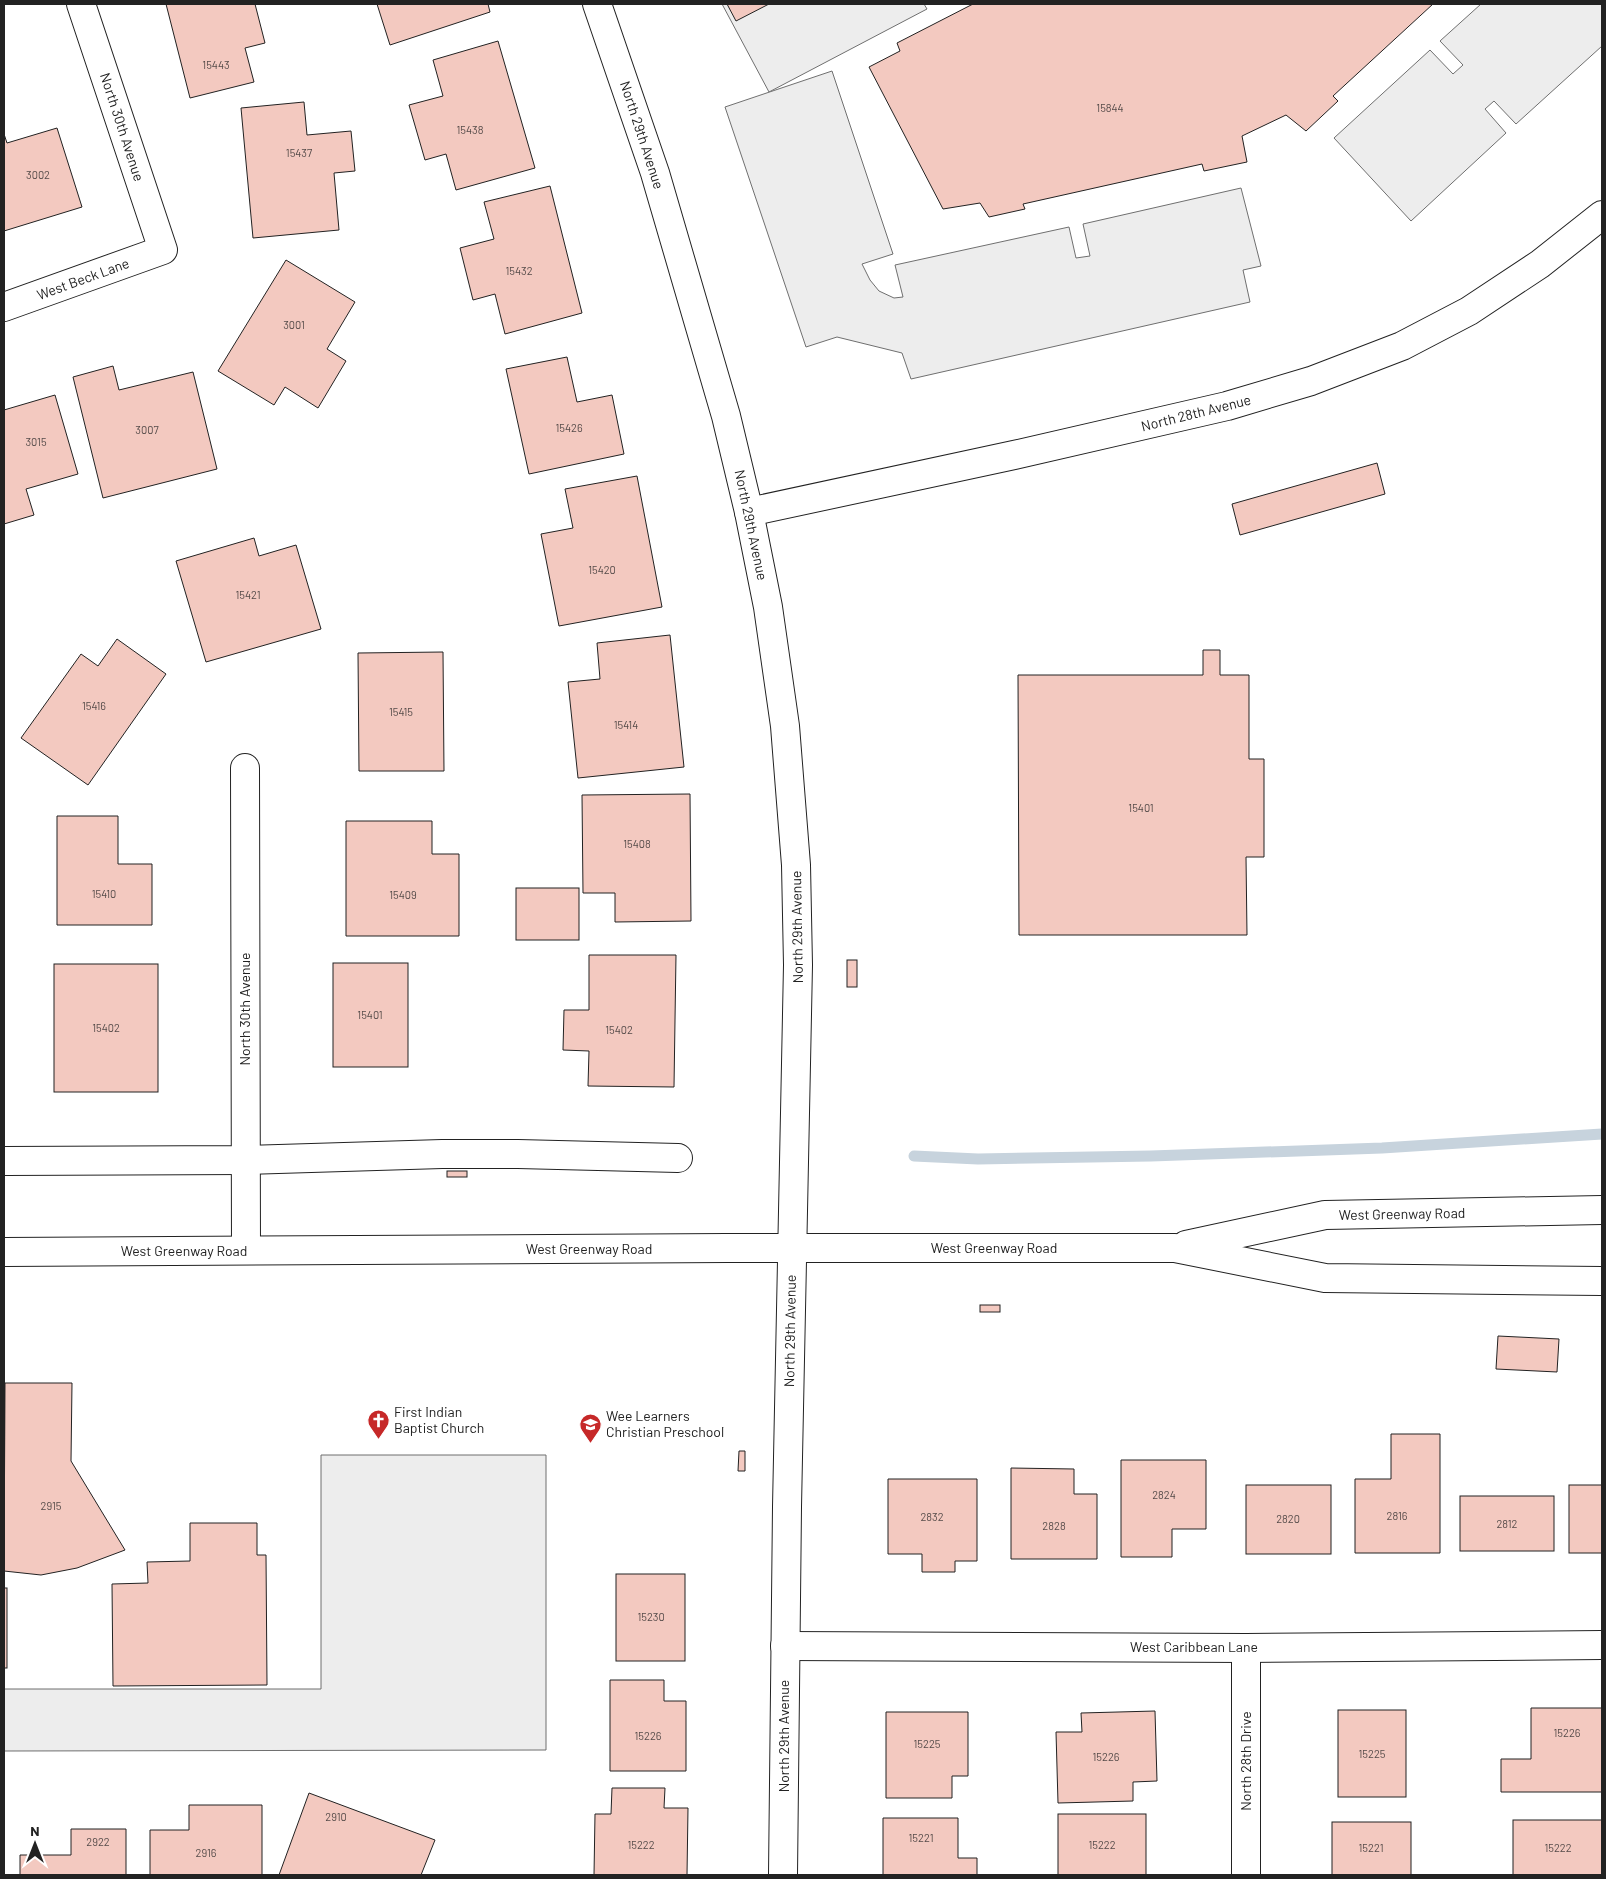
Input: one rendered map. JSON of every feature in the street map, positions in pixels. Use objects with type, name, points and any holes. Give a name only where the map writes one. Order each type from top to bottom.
[{"type":"street","name":"North 30th Avenue","points":[[81,4],[163,250]]},
{"type":"street","name":"North 29th Avenue","points":[[597,4],[655,173],[726,416],[749,512],[768,607],[785,726],[795,845],[798,965],[785,1646],[783,1875]]},
{"type":"street","name":"North 28th Avenue","points":[[749,512],[1023,453],[1227,406],[1312,382],[1402,346],[1469,311],[1540,264],[1602,214]]},
{"type":"street","name":"West Beck Lane","points":[[4,307],[163,250]]},
{"type":"street","name":"North 30th Avenue","points":[[245,768],[246,1250]]},
{"type":"street","points":[[4,1160],[246,1160],[442,1154],[678,1158]]},
{"type":"street","name":"West Greenway Road","points":[[1175,1248],[1325,1215],[1602,1210]]},
{"type":"street","name":"West Greenway Road","points":[[4,1252],[1175,1248],[1325,1278],[1602,1281]]},
{"type":"street","name":"West Caribbean Lane","points":[[785,1646],[1246,1648],[1602,1645]]},
{"type":"street","name":"North 28th Drive","points":[[1246,1648],[1246,1875]]},
{"type":"shaded area","points":[[722,4],[924,4],[927,9],[769,92]]},
{"type":"shaded area","points":[[1481,4],[1602,4],[1602,46],[1516,124],[1494,101],[1485,109],[1506,133],[1411,221],[1334,138],[1430,50],[1453,74],[1463,65],[1440,41]]},
{"type":"shaded area","points":[[832,71],[893,254],[862,264],[870,280],[879,291],[894,298],[903,297],[895,265],[1069,227],[1076,258],[1090,256],[1083,224],[1241,188],[1261,266],[1243,270],[1250,302],[911,379],[902,353],[837,337],[806,347],[725,107]]},
{"type":"shaded area","points":[[321,1455],[546,1455],[546,1750],[4,1751],[4,1689],[321,1689]]},
{"type":"building","points":[[166,4],[255,4],[265,43],[245,48],[254,82],[190,98]]},
{"type":"building","points":[[377,4],[488,4],[490,12],[390,45]]},
{"type":"building","points":[[727,4],[769,4],[736,21]]},
{"type":"building","points":[[973,4],[1433,4],[1333,96],[1338,101],[1306,131],[1286,115],[1242,136],[1247,162],[1204,171],[1202,164],[1023,204],[1025,209],[989,217],[980,203],[943,209],[869,67],[900,51],[897,43]]},
{"type":"building","points":[[498,41],[535,168],[456,190],[446,154],[425,160],[409,105],[443,96],[433,60]]},
{"type":"building","points":[[304,102],[307,135],[351,131],[355,171],[334,173],[339,230],[253,238],[241,108]]},
{"type":"building","points":[[57,128],[82,207],[4,231],[4,134],[7,143]]},
{"type":"building","points":[[550,186],[582,313],[505,334],[495,294],[473,300],[460,248],[494,239],[484,202]]},
{"type":"building","points":[[286,260],[355,302],[327,349],[346,361],[318,408],[285,387],[274,405],[218,371]]},
{"type":"building","points":[[567,357],[577,402],[612,395],[624,454],[529,474],[506,369]]},
{"type":"building","points":[[113,366],[119,390],[193,372],[217,469],[103,498],[73,377]]},
{"type":"building","points":[[55,395],[78,474],[26,489],[34,515],[4,524],[4,410]]},
{"type":"building","points":[[1377,463],[1385,494],[1240,535],[1232,504]]},
{"type":"building","points":[[637,476],[662,607],[559,626],[541,534],[573,528],[565,489]]},
{"type":"building","points":[[254,538],[259,556],[296,545],[321,629],[206,662],[176,561]]},
{"type":"building","points":[[670,635],[684,767],[578,778],[568,682],[600,679],[597,643]]},
{"type":"building","points":[[117,639],[166,674],[88,785],[21,738],[81,654],[98,666]]},
{"type":"building","points":[[1203,650],[1220,650],[1220,675],[1249,675],[1249,759],[1264,759],[1264,857],[1246,857],[1247,935],[1019,935],[1018,675],[1203,675]]},
{"type":"building","points":[[443,652],[444,771],[359,771],[358,653]]},
{"type":"building","points":[[690,794],[691,921],[615,922],[615,893],[583,893],[582,795]]},
{"type":"building","points":[[57,816],[118,816],[118,864],[152,864],[152,925],[57,925]]},
{"type":"building","points":[[346,821],[432,821],[432,854],[459,854],[459,936],[346,936]]},
{"type":"building","points":[[516,888],[579,888],[579,940],[516,940]]},
{"type":"building","points":[[589,955],[676,955],[674,1087],[588,1086],[589,1051],[563,1050],[564,1010],[589,1010]]},
{"type":"building","points":[[847,960],[857,960],[857,987],[847,987]]},
{"type":"building","points":[[333,963],[408,963],[408,1067],[333,1067]]},
{"type":"building","points":[[54,964],[158,964],[158,1092],[54,1092]]},
{"type":"building","points":[[447,1171],[467,1171],[467,1177],[447,1177]]},
{"type":"building","points":[[980,1305],[1000,1305],[1000,1312],[980,1312]]},
{"type":"building","points":[[1498,1336],[1559,1339],[1557,1372],[1496,1369]]},
{"type":"building","points":[[5,1383],[72,1383],[71,1461],[125,1550],[77,1568],[41,1575],[4,1571]]},
{"type":"building","points":[[1391,1434],[1440,1434],[1440,1553],[1355,1553],[1355,1479],[1391,1479]]},
{"type":"building","points":[[739,1451],[745,1451],[745,1471],[738,1471]]},
{"type":"building","points":[[1121,1460],[1206,1460],[1206,1529],[1172,1529],[1172,1557],[1121,1557]]},
{"type":"building","points":[[1011,1468],[1074,1469],[1074,1494],[1097,1494],[1097,1559],[1011,1559]]},
{"type":"building","points":[[888,1479],[977,1479],[977,1561],[955,1561],[955,1572],[922,1572],[922,1554],[888,1554]]},
{"type":"building","points":[[1246,1485],[1331,1485],[1331,1554],[1246,1554]]},
{"type":"building","points":[[1569,1485],[1602,1485],[1602,1553],[1569,1553]]},
{"type":"building","points":[[1460,1496],[1554,1496],[1554,1551],[1460,1551]]},
{"type":"building","points":[[190,1523],[257,1523],[257,1555],[266,1555],[267,1685],[113,1686],[112,1584],[148,1583],[147,1562],[190,1561]]},
{"type":"building","points":[[616,1574],[685,1574],[685,1661],[616,1661]]},
{"type":"building","points":[[4,1588],[7,1588],[7,1668],[4,1668]]},
{"type":"building","points":[[610,1680],[664,1680],[664,1701],[686,1701],[686,1771],[610,1771]]},
{"type":"building","points":[[1531,1708],[1602,1708],[1602,1792],[1501,1792],[1501,1759],[1531,1759]]},
{"type":"building","points":[[1338,1710],[1406,1710],[1406,1797],[1338,1797]]},
{"type":"building","points":[[1155,1711],[1157,1781],[1133,1782],[1133,1801],[1058,1803],[1056,1732],[1082,1732],[1081,1713]]},
{"type":"building","points":[[886,1712],[968,1712],[968,1776],[952,1776],[952,1798],[886,1798]]},
{"type":"building","points":[[612,1788],[665,1788],[664,1808],[688,1808],[687,1875],[594,1875],[595,1814],[611,1814]]},
{"type":"building","points":[[309,1793],[435,1840],[421,1875],[279,1875]]},
{"type":"building","points":[[189,1805],[262,1805],[262,1875],[150,1875],[150,1830],[189,1830]]},
{"type":"building","points":[[1058,1814],[1146,1814],[1146,1875],[1058,1875]]},
{"type":"building","points":[[883,1818],[958,1818],[958,1858],[977,1858],[977,1875],[883,1875]]},
{"type":"building","points":[[1513,1820],[1602,1820],[1602,1875],[1513,1875]]},
{"type":"building","points":[[1332,1822],[1411,1822],[1411,1875],[1332,1875]]},
{"type":"building","points":[[71,1829],[126,1829],[126,1875],[20,1875],[20,1855],[71,1855]]},
{"type":"waterway","points":[[914,1156],[978,1159],[1151,1156],[1382,1148],[1602,1134]]},
{"type":"place","name":"First Indian Baptist Church","points":[[378,1439]]},
{"type":"place","name":"Wee Learners Christian Preschool","points":[[590,1443]]}]
